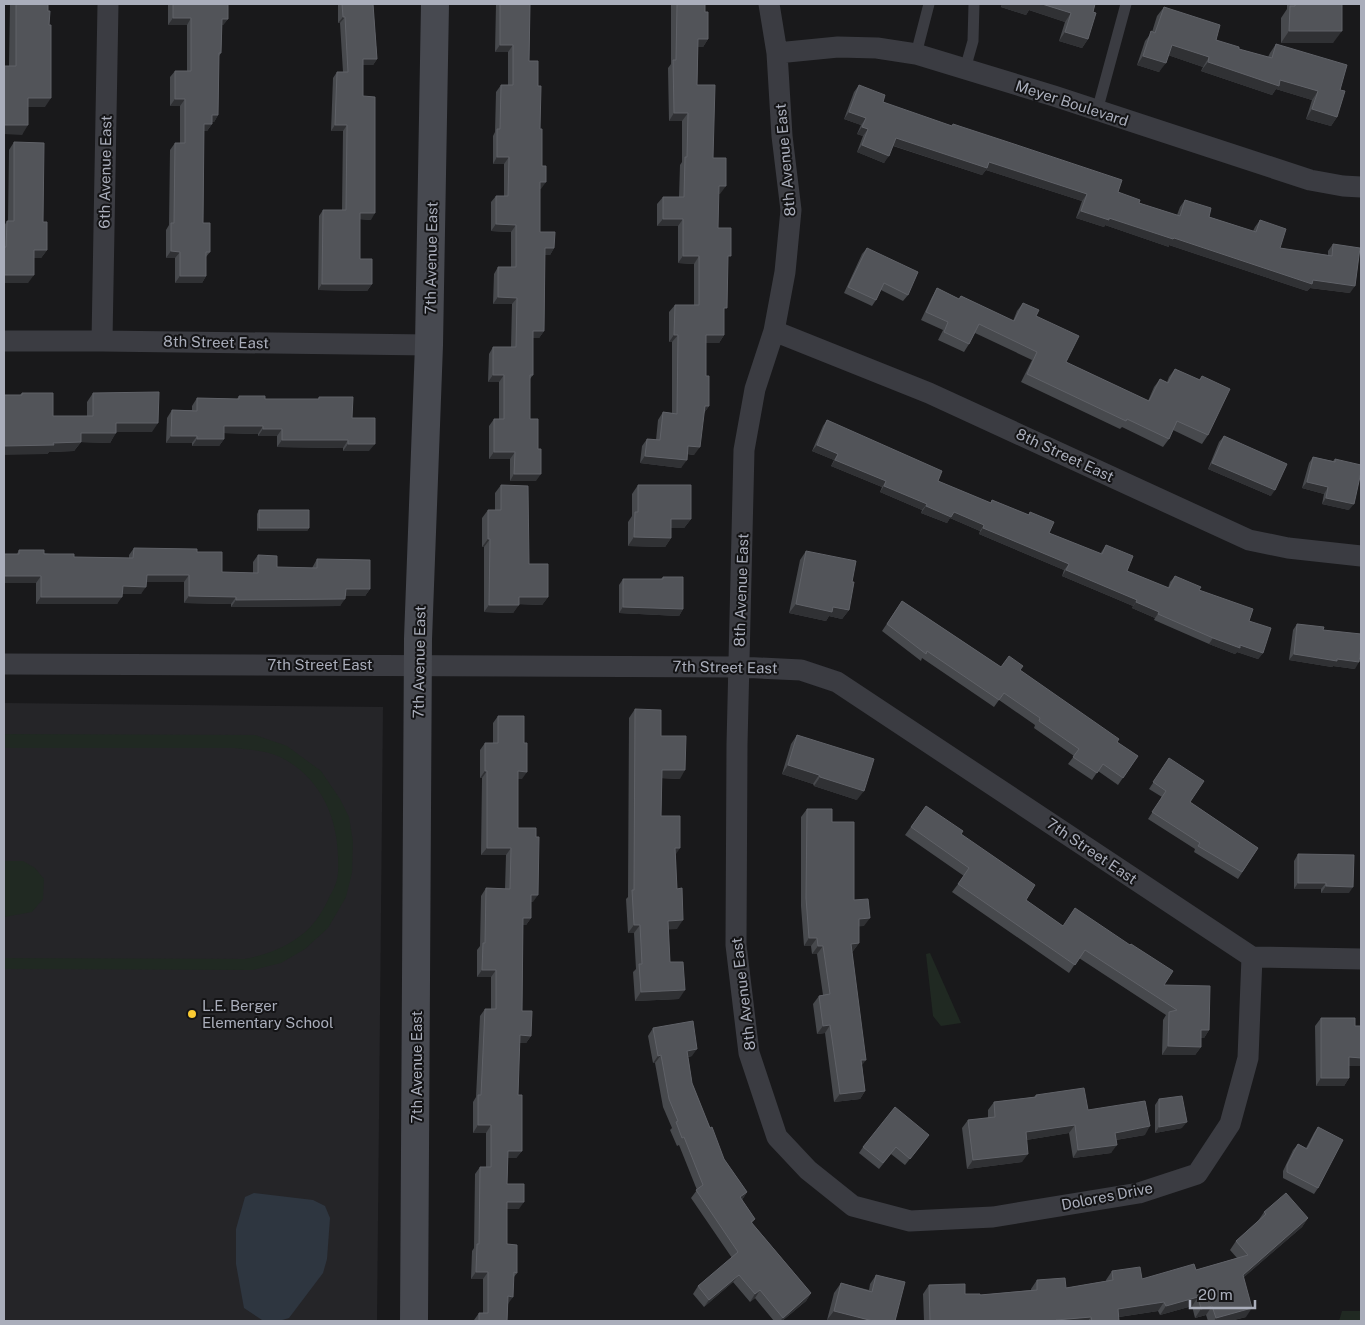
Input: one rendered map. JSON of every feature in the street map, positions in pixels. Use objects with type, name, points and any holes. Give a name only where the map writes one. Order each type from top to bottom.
[{"type":"street","name":"6th Avenue East","points":[[102,341],[108,4]]},
{"type":"street","name":"7th Avenue East","points":[[414,1321],[418,664],[429,345],[435,4]]},
{"type":"street","name":"8th Avenue East","points":[[769,4],[777,54],[782,136],[791,210],[785,272],[774,331],[755,389],[744,450],[736,745],[736,945],[749,1053],[777,1137],[808,1170],[827,1185]]},
{"type":"street","name":"Meyer Boulevard","points":[[777,54],[838,46],[876,48],[916,54],[1310,180],[1361,187]]},
{"type":"street","name":"8th Street East","points":[[774,331],[929,393],[1249,540],[1288,548],[1361,556]]},
{"type":"street","name":"8th Street East","points":[[4,341],[429,345]]},
{"type":"street","name":"7th Street East","points":[[4,664],[739,666],[801,670],[837,682],[1252,957]]},
{"type":"street","points":[[1252,957],[1361,959]]},
{"type":"street","name":"Dolores Drive","points":[[827,1185],[853,1206],[910,1221],[993,1216],[1139,1193],[1197,1174],[1230,1124],[1248,1058],[1252,957]]},
{"type":"lane","points":[[916,54],[929,4]]},
{"type":"lane","points":[[965,69],[973,41],[974,4]]},
{"type":"lane","points":[[1097,111],[1126,4]]},
{"type":"shaded area","name":"L.E. Berger Elementary School","points":[[4,703],[383,707],[377,1321],[4,1321]]},
{"type":"shaded area","points":[[4,734],[255,735],[287,746],[321,771],[340,799],[349,817],[353,842],[352,873],[346,897],[328,928],[305,949],[281,963],[253,970],[4,969],[4,958],[245,959],[267,953],[293,941],[313,924],[336,883],[338,877],[338,856],[334,826],[323,798],[315,786],[294,765],[275,755],[235,748],[4,748]]},
{"type":"shaded area","points":[[4,861],[23,861],[35,868],[44,879],[43,899],[32,912],[4,917]]},
{"type":"shaded area","points":[[930,953],[961,1023],[941,1026],[933,1016],[926,954]]},
{"type":"shaded area","points":[[254,1193],[313,1200],[325,1206],[330,1218],[327,1259],[323,1273],[289,1318],[279,1321],[262,1320],[244,1308],[236,1264],[236,1229],[245,1197]]},
{"type":"shaded area","points":[[1342,1311],[1361,1311],[1361,1321],[1339,1321]]},
{"type":"building","points":[[16,4],[48,4],[48,11],[50,11],[49,25],[51,25],[51,98],[28,98],[28,125],[4,125],[4,66],[16,66]]},
{"type":"building","points":[[173,4],[228,4],[228,19],[222,19],[221,53],[219,53],[218,115],[212,115],[212,124],[204,124],[203,223],[210,223],[210,252],[206,252],[206,276],[180,276],[180,252],[171,251],[171,223],[174,223],[175,143],[185,143],[185,99],[175,99],[175,71],[191,71],[191,18],[173,18]]},
{"type":"building","points":[[342,4],[373,4],[377,59],[363,59],[363,96],[375,97],[375,213],[360,213],[360,259],[372,259],[372,284],[322,284],[323,210],[346,210],[347,125],[335,125],[337,72],[348,72],[345,17],[343,17]]},
{"type":"building","points":[[500,4],[530,4],[529,61],[538,61],[538,86],[541,86],[540,129],[542,129],[542,166],[546,166],[546,182],[540,182],[540,232],[555,232],[554,248],[545,248],[544,331],[533,331],[533,375],[530,375],[530,419],[538,419],[538,449],[541,449],[541,474],[514,474],[515,452],[494,452],[494,419],[504,419],[504,375],[493,375],[493,347],[516,347],[517,298],[498,297],[498,267],[516,267],[516,225],[496,224],[496,196],[508,196],[509,157],[497,157],[497,129],[500,129],[501,85],[513,85],[513,45],[500,45]]},
{"type":"building","points":[[677,4],[705,4],[705,12],[708,12],[708,39],[698,39],[697,85],[715,85],[713,158],[726,158],[726,186],[719,186],[718,228],[731,228],[731,256],[728,256],[727,308],[724,308],[724,335],[706,335],[706,376],[709,376],[709,406],[705,406],[700,447],[688,446],[687,460],[645,456],[647,439],[660,440],[663,412],[677,414],[678,335],[674,335],[675,305],[699,305],[699,256],[683,256],[683,219],[663,219],[663,197],[684,197],[685,157],[687,157],[688,113],[674,113],[673,60],[676,60]]},
{"type":"building","points":[[1042,4],[1095,4],[1093,12],[1096,13],[1088,39],[1065,32],[1071,13]]},
{"type":"building","points":[[1295,4],[1342,4],[1342,31],[1289,31],[1290,6],[1295,6]]},
{"type":"building","points":[[1164,7],[1220,25],[1216,40],[1239,47],[1239,49],[1272,58],[1276,44],[1347,65],[1340,90],[1345,91],[1337,117],[1312,109],[1318,91],[1280,80],[1279,86],[1208,62],[1209,57],[1172,45],[1166,63],[1143,56],[1151,31],[1155,33]]},
{"type":"building","points":[[859,85],[885,95],[883,102],[1122,180],[1118,192],[1140,200],[1139,203],[1180,216],[1185,200],[1211,208],[1209,217],[1256,232],[1260,220],[1286,229],[1280,248],[1332,256],[1333,244],[1360,248],[1355,286],[1313,280],[1312,284],[1174,238],[1081,211],[1087,194],[989,162],[987,168],[896,138],[889,156],[862,145],[868,129],[862,127],[866,118],[849,112]]},
{"type":"building","points":[[14,142],[44,143],[43,222],[47,222],[47,250],[34,250],[34,275],[4,275],[4,247],[6,247],[7,221],[14,221]]},
{"type":"building","points":[[867,248],[918,272],[908,295],[884,283],[876,300],[848,287]]},
{"type":"building","points":[[937,288],[959,299],[961,296],[1014,321],[1023,303],[1039,310],[1036,316],[1079,336],[1066,362],[1149,401],[1160,379],[1168,383],[1175,369],[1200,380],[1202,376],[1230,389],[1208,435],[1177,421],[1169,439],[1127,419],[1126,421],[1027,374],[1037,352],[979,324],[969,344],[944,332],[948,322],[926,312]]},
{"type":"building","points":[[159,392],[158,423],[116,423],[116,433],[81,433],[81,442],[53,443],[54,445],[4,446],[4,395],[53,393],[53,416],[93,416],[93,393]]},
{"type":"building","points":[[239,396],[265,396],[265,399],[353,397],[352,418],[375,418],[375,444],[348,444],[348,440],[282,440],[282,429],[263,429],[263,426],[224,426],[224,439],[197,439],[197,436],[171,436],[172,410],[197,411],[197,398],[239,399]]},
{"type":"building","points":[[827,420],[942,471],[938,481],[991,503],[992,500],[1029,515],[1030,512],[1054,522],[1049,533],[1102,554],[1106,545],[1133,556],[1127,571],[1169,588],[1175,576],[1201,587],[1199,590],[1253,609],[1249,621],[1271,628],[1263,653],[1240,645],[1240,648],[1213,638],[1158,614],[1159,612],[1136,602],[1137,600],[1066,570],[1069,564],[983,528],[984,525],[954,512],[951,517],[926,506],[927,504],[884,486],[886,481],[835,460],[838,454],[817,445]]},
{"type":"building","points":[[1224,436],[1287,464],[1275,490],[1212,463]]},
{"type":"building","points":[[1313,457],[1335,462],[1335,459],[1361,465],[1354,504],[1326,498],[1328,487],[1307,482]]},
{"type":"building","points":[[501,485],[528,486],[529,564],[548,564],[548,597],[519,597],[519,605],[489,605],[490,539],[488,539],[488,510],[501,510]]},
{"type":"building","points":[[638,485],[691,485],[691,519],[671,519],[671,538],[634,537],[635,512],[638,512]]},
{"type":"building","points":[[259,510],[309,510],[309,528],[259,528]]},
{"type":"building","points":[[134,548],[197,549],[197,552],[222,552],[222,572],[258,573],[258,555],[277,556],[277,567],[317,568],[317,559],[370,560],[370,589],[346,589],[345,599],[236,600],[236,597],[189,596],[189,575],[147,575],[146,587],[123,586],[122,597],[41,597],[41,576],[4,576],[4,554],[19,554],[19,550],[44,550],[44,554],[74,554],[74,557],[133,558]]},
{"type":"building","points":[[806,551],[856,561],[849,610],[833,607],[832,612],[796,604]]},
{"type":"building","points":[[663,577],[683,577],[683,609],[623,607],[623,579],[663,579]]},
{"type":"building","points":[[902,601],[1001,667],[1009,656],[1023,666],[1020,670],[1119,739],[1117,742],[1138,756],[1123,778],[1103,764],[1097,773],[1073,757],[1079,749],[1039,721],[1040,718],[1004,693],[999,700],[927,651],[926,654],[887,624]]},
{"type":"building","points":[[1297,624],[1324,627],[1323,630],[1361,634],[1359,662],[1337,659],[1337,661],[1294,654]]},
{"type":"building","points":[[635,709],[661,710],[661,736],[686,736],[685,770],[662,770],[661,816],[680,816],[680,848],[675,848],[677,889],[682,888],[683,920],[668,921],[670,962],[683,962],[685,990],[641,992],[639,964],[642,964],[640,925],[634,925],[632,890],[634,890]]},
{"type":"building","points":[[498,716],[524,716],[524,743],[527,743],[527,772],[518,771],[518,828],[536,828],[536,837],[539,837],[538,895],[531,895],[531,918],[523,918],[522,1011],[532,1011],[531,1036],[520,1035],[518,1095],[522,1095],[522,1151],[508,1151],[507,1184],[524,1184],[524,1202],[507,1202],[507,1244],[517,1245],[517,1273],[514,1272],[513,1297],[508,1296],[507,1321],[479,1321],[479,1313],[488,1313],[488,1272],[476,1272],[477,1244],[479,1244],[480,1167],[491,1167],[491,1125],[478,1125],[478,1095],[481,1095],[485,1009],[496,1009],[496,970],[482,970],[483,943],[485,943],[486,888],[510,889],[511,848],[487,848],[485,743],[498,743]]},
{"type":"building","points":[[797,735],[874,759],[864,791],[788,765]]},
{"type":"building","points":[[1169,758],[1204,781],[1190,802],[1258,848],[1242,872],[1198,846],[1200,843],[1152,812],[1166,791],[1153,782]]},
{"type":"building","points":[[926,806],[963,831],[961,834],[1035,885],[1026,900],[1063,926],[1075,908],[1173,971],[1164,985],[1210,986],[1209,1030],[1201,1030],[1201,1047],[1168,1046],[1169,1012],[1177,1010],[1085,950],[1075,965],[958,884],[969,868],[911,827]]},
{"type":"building","points":[[807,809],[832,809],[832,822],[854,822],[854,900],[868,899],[870,918],[859,919],[859,943],[851,944],[866,1060],[861,1060],[865,1091],[840,1094],[830,1025],[823,1026],[819,996],[830,994],[823,946],[818,946],[817,938],[809,938],[806,898]]},
{"type":"building","points":[[1298,854],[1354,855],[1353,887],[1326,886],[1326,883],[1298,883]]},
{"type":"building","points":[[1321,1018],[1355,1018],[1355,1026],[1361,1026],[1361,1058],[1349,1057],[1349,1078],[1321,1078]]},
{"type":"building","points":[[693,1021],[697,1049],[687,1051],[692,1083],[710,1128],[712,1127],[724,1159],[747,1192],[740,1197],[755,1219],[751,1222],[811,1293],[783,1318],[760,1290],[755,1294],[739,1275],[709,1300],[698,1286],[738,1252],[696,1190],[703,1185],[676,1122],[678,1121],[669,1099],[661,1055],[658,1056],[653,1028]]},
{"type":"building","points":[[1084,1088],[1088,1110],[1145,1101],[1150,1126],[1115,1133],[1117,1145],[1078,1150],[1075,1125],[1026,1132],[1028,1154],[973,1160],[968,1120],[995,1117],[994,1102],[1036,1097],[1036,1095]]},
{"type":"building","points":[[1182,1096],[1187,1122],[1159,1127],[1159,1099]]},
{"type":"building","points":[[895,1107],[929,1135],[910,1159],[896,1147],[883,1163],[863,1147]]},
{"type":"building","points":[[1318,1127],[1343,1140],[1318,1188],[1287,1172],[1287,1165],[1298,1144],[1307,1149]]},
{"type":"building","points":[[1286,1193],[1308,1218],[1243,1275],[1252,1308],[1216,1318],[1212,1306],[1201,1309],[1198,1297],[1166,1306],[1164,1302],[1118,1309],[1119,1321],[1092,1321],[1091,1317],[1056,1321],[930,1321],[929,1285],[965,1284],[965,1294],[980,1295],[1037,1290],[1037,1280],[1065,1278],[1066,1288],[1113,1280],[1112,1271],[1140,1267],[1142,1279],[1194,1264],[1196,1270],[1248,1255],[1236,1241],[1266,1214],[1264,1212]]},
{"type":"building","points":[[876,1275],[905,1282],[895,1321],[873,1321],[834,1311],[841,1283],[872,1292]]},
{"type":"place","name":"L.E. Berger Elementary School","points":[[192,1014]]}]
